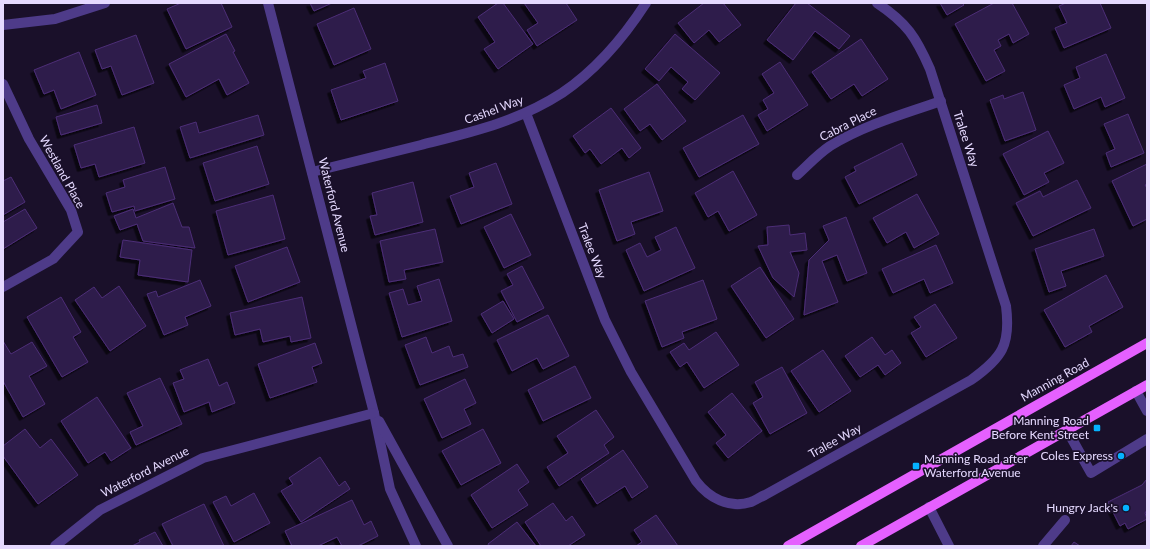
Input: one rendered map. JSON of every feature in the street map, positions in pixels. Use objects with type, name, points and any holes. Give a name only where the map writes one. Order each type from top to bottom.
[{"type":"main road","name":"Manning Road","points":[[788,546],[1147,343]]},
{"type":"main road","points":[[860,546],[1147,385]]},
{"type":"street","points":[[3,25],[55,19],[106,3]]},
{"type":"street","name":"Waterford Avenue","points":[[268,3],[374,413],[390,489],[416,546]]},
{"type":"street","name":"Cashel Way","points":[[312,172],[481,130],[526,113],[562,92],[581,78],[614,46],[629,28],[645,3]]},
{"type":"street","name":"Tralee Way","points":[[526,113],[605,320],[624,360],[702,489],[721,502],[735,504],[750,502],[971,380],[988,368],[998,357],[1007,335],[1008,321],[1006,306],[930,69],[920,46],[911,32],[900,20],[877,3]]},
{"type":"street","name":"Westland Place","points":[[3,84],[29,139],[72,210],[78,232],[53,259],[3,287]]},
{"type":"street","name":"Cabra Place","points":[[798,175],[816,157],[830,146],[858,131],[873,124],[941,101]]},
{"type":"street","points":[[1136,391],[1147,411]]},
{"type":"street","name":"Waterford Avenue","points":[[55,546],[100,510],[203,458],[374,413]]},
{"type":"street","name":"Waterford Avenue","points":[[374,413],[448,546]]},
{"type":"street","points":[[1067,430],[1091,473],[1147,439]]},
{"type":"street","points":[[929,507],[949,546]]},
{"type":"street","points":[[1042,546],[1064,520]]},
{"type":"building","points":[[181,3],[221,3],[232,27],[186,49],[167,9]]},
{"type":"building","points":[[310,3],[332,3],[314,11]]},
{"type":"building","points":[[498,3],[503,3],[533,44],[498,69],[484,49],[495,42],[478,17]]},
{"type":"building","points":[[524,3],[566,3],[577,20],[537,46],[527,30],[538,23]]},
{"type":"building","points":[[704,3],[723,3],[741,25],[719,42],[709,30],[694,43],[678,23]]},
{"type":"building","points":[[796,3],[807,3],[850,36],[839,49],[815,31],[793,60],[767,40]]},
{"type":"building","points":[[940,3],[962,3],[964,5],[947,15]]},
{"type":"building","points":[[994,3],[1012,3],[1029,34],[1013,43],[1009,34],[998,40],[1001,46],[994,50],[1005,71],[986,81],[955,24]]},
{"type":"building","points":[[1066,3],[1100,3],[1111,28],[1064,48],[1055,28],[1067,23],[1059,6]]},
{"type":"building","points":[[354,8],[371,49],[334,65],[317,24]]},
{"type":"building","points":[[226,34],[235,51],[233,52],[249,83],[227,95],[219,79],[186,97],[169,64]]},
{"type":"building","points":[[675,34],[720,73],[695,100],[682,89],[688,82],[671,67],[659,81],[645,69]]},
{"type":"building","points":[[136,35],[154,83],[122,95],[111,66],[102,69],[95,50]]},
{"type":"building","points":[[861,39],[888,79],[862,96],[854,84],[831,99],[812,72]]},
{"type":"building","points":[[79,52],[96,95],[61,109],[54,90],[44,94],[34,70]]},
{"type":"building","points":[[1106,54],[1125,98],[1105,107],[1101,97],[1074,109],[1064,85],[1080,78],[1076,67]]},
{"type":"building","points":[[780,62],[808,105],[767,131],[758,115],[768,109],[763,100],[774,93],[762,74]]},
{"type":"building","points":[[385,63],[398,101],[341,120],[331,90],[366,78],[363,71]]},
{"type":"building","points":[[657,84],[686,121],[662,140],[650,124],[640,131],[624,109]]},
{"type":"building","points":[[1023,92],[1036,130],[1005,141],[990,100],[1003,95],[1004,99]]},
{"type":"building","points":[[97,105],[102,123],[61,135],[56,117]]},
{"type":"building","points":[[611,108],[641,148],[629,158],[622,148],[601,164],[590,149],[585,153],[573,136]]},
{"type":"building","points":[[1128,114],[1144,153],[1111,167],[1106,153],[1115,149],[1104,124]]},
{"type":"building","points":[[258,115],[264,135],[190,158],[180,127],[196,122],[199,133]]},
{"type":"building","points":[[743,115],[759,144],[699,177],[683,148]]},
{"type":"building","points":[[134,127],[145,163],[99,177],[95,164],[81,168],[74,145]]},
{"type":"building","points":[[1048,131],[1064,163],[1044,173],[1049,182],[1024,195],[1003,154]]},
{"type":"building","points":[[902,143],[917,175],[859,204],[845,177],[856,171],[854,167]]},
{"type":"building","points":[[257,146],[269,184],[215,201],[203,163]]},
{"type":"building","points":[[496,163],[512,204],[461,224],[450,196],[474,187],[469,173]]},
{"type":"building","points":[[1147,164],[1147,184],[1145,185],[1147,188],[1147,219],[1133,226],[1112,181]]},
{"type":"building","points":[[165,167],[175,199],[135,211],[134,206],[112,212],[106,193],[125,187],[123,180]]},
{"type":"building","points":[[733,171],[757,215],[729,231],[718,211],[708,217],[695,193]]},
{"type":"building","points":[[649,172],[663,211],[631,222],[635,234],[617,241],[599,190]]},
{"type":"building","points":[[11,177],[25,202],[3,215],[3,181]]},
{"type":"building","points":[[1077,180],[1091,208],[1033,236],[1016,203],[1040,191],[1043,197]]},
{"type":"building","points":[[413,182],[423,222],[375,235],[370,216],[377,215],[372,193]]},
{"type":"building","points":[[917,194],[939,234],[914,248],[906,232],[887,243],[873,218]]},
{"type":"building","points":[[273,195],[285,239],[228,255],[216,211]]},
{"type":"building","points":[[173,203],[182,227],[189,227],[195,248],[143,241],[137,224],[120,230],[114,216],[133,209],[136,218]]},
{"type":"building","points":[[25,209],[37,228],[3,249],[3,222]]},
{"type":"building","points":[[511,214],[531,255],[504,268],[484,227]]},
{"type":"building","points":[[846,217],[867,273],[847,281],[837,255],[822,261],[838,302],[804,315],[809,260],[829,240],[823,226]]},
{"type":"building","points":[[789,225],[790,235],[805,233],[807,250],[790,252],[799,273],[794,297],[773,278],[758,246],[768,245],[767,227]]},
{"type":"building","points":[[676,227],[695,268],[644,291],[626,250],[640,243],[647,257],[661,250],[655,237]]},
{"type":"building","points":[[435,229],[443,262],[404,270],[406,279],[389,282],[380,241]]},
{"type":"building","points":[[1094,229],[1104,256],[1061,271],[1066,286],[1049,292],[1035,249]]},
{"type":"building","points":[[123,240],[192,250],[188,282],[138,275],[140,260],[120,257]]},
{"type":"building","points":[[936,245],[953,283],[930,293],[924,279],[893,293],[882,269]]},
{"type":"building","points":[[287,247],[300,282],[248,302],[235,266]]},
{"type":"building","points":[[522,266],[544,308],[517,322],[501,291],[513,285],[507,274]]},
{"type":"building","points":[[760,267],[794,319],[766,338],[731,286]]},
{"type":"building","points":[[1106,275],[1123,307],[1089,326],[1092,332],[1065,347],[1044,310]]},
{"type":"building","points":[[439,279],[452,321],[402,337],[389,293],[403,289],[408,305],[422,301],[417,286]]},
{"type":"building","points":[[200,280],[211,306],[185,317],[188,325],[164,335],[147,294],[156,291],[158,297]]},
{"type":"building","points":[[703,280],[717,319],[682,332],[684,338],[662,347],[645,301]]},
{"type":"building","points":[[119,286],[146,326],[110,351],[75,300],[94,287],[102,298]]},
{"type":"building","points":[[61,297],[81,332],[73,337],[88,362],[62,377],[27,317]]},
{"type":"building","points":[[302,297],[311,338],[291,342],[290,336],[263,342],[260,329],[235,335],[230,313]]},
{"type":"building","points":[[503,301],[514,319],[492,333],[481,314]]},
{"type":"building","points":[[935,304],[957,338],[926,357],[911,333],[921,327],[914,317]]},
{"type":"building","points":[[548,315],[569,356],[543,369],[537,358],[512,371],[497,340]]},
{"type":"building","points":[[716,332],[739,365],[704,388],[687,362],[680,367],[670,352],[684,343],[689,350]]},
{"type":"building","points":[[426,337],[432,353],[449,346],[453,357],[463,354],[468,367],[420,385],[405,345]]},
{"type":"building","points":[[872,337],[885,355],[892,350],[901,363],[885,375],[878,365],[860,377],[845,356]]},
{"type":"building","points":[[3,341],[11,354],[32,342],[47,366],[29,376],[45,404],[23,417],[3,381]]},
{"type":"building","points":[[315,343],[322,363],[312,367],[317,382],[270,398],[258,364]]},
{"type":"building","points":[[823,350],[851,391],[819,412],[791,371]]},
{"type":"building","points":[[208,359],[219,386],[227,382],[235,403],[212,412],[209,402],[184,412],[173,383],[184,379],[180,370]]},
{"type":"building","points":[[575,366],[591,398],[543,421],[528,390]]},
{"type":"building","points":[[782,367],[807,413],[770,434],[753,403],[763,397],[755,382]]},
{"type":"building","points":[[160,378],[182,424],[136,445],[130,432],[143,426],[127,393]]},
{"type":"building","points":[[465,379],[476,403],[464,409],[471,424],[442,438],[424,399]]},
{"type":"building","points":[[732,393],[762,431],[728,458],[716,443],[726,435],[708,412]]},
{"type":"building","points":[[97,397],[131,448],[111,461],[105,452],[88,463],[61,421]]},
{"type":"building","points":[[596,410],[614,437],[604,445],[609,453],[559,486],[547,467],[568,453],[557,436]]},
{"type":"building","points":[[25,429],[40,448],[51,439],[78,475],[38,504],[3,456],[3,446]]},
{"type":"building","points":[[483,429],[501,463],[461,485],[442,451]]},
{"type":"building","points":[[623,450],[648,487],[632,498],[625,486],[597,504],[581,479]]},
{"type":"building","points":[[320,457],[339,486],[345,481],[350,489],[301,522],[281,491],[293,484],[289,478]]},
{"type":"building","points":[[517,464],[529,482],[518,490],[528,505],[492,528],[471,495]]},
{"type":"building","points":[[1147,479],[1147,510],[1145,513],[1147,519],[1128,529],[1125,523],[1120,526],[1108,502],[1142,485]]},
{"type":"building","points":[[254,493],[270,523],[234,542],[213,502],[226,496],[231,506]]},
{"type":"building","points":[[352,500],[364,525],[371,521],[378,536],[358,546],[342,546],[337,537],[318,546],[292,546],[285,531]]},
{"type":"building","points":[[553,503],[566,521],[572,516],[585,535],[568,546],[541,546],[525,522]]},
{"type":"building","points":[[204,504],[224,546],[173,546],[162,524]]},
{"type":"building","points":[[656,515],[678,546],[636,546],[642,542],[634,530]]},
{"type":"building","points":[[517,522],[536,546],[489,546],[488,544]]},
{"type":"building","points":[[155,532],[163,546],[132,546],[140,542],[139,540]]},
{"type":"building","points":[[1074,542],[1080,546],[1071,546]]},
{"type":"place","name":"Manning Road Before Kent Street","points":[[1097,428]]},
{"type":"place","name":"Coles Express","points":[[1121,456]]},
{"type":"place","name":"Manning Road after Waterford Avenue","points":[[916,466]]},
{"type":"place","name":"Hungry Jack's","points":[[1126,508]]}]
